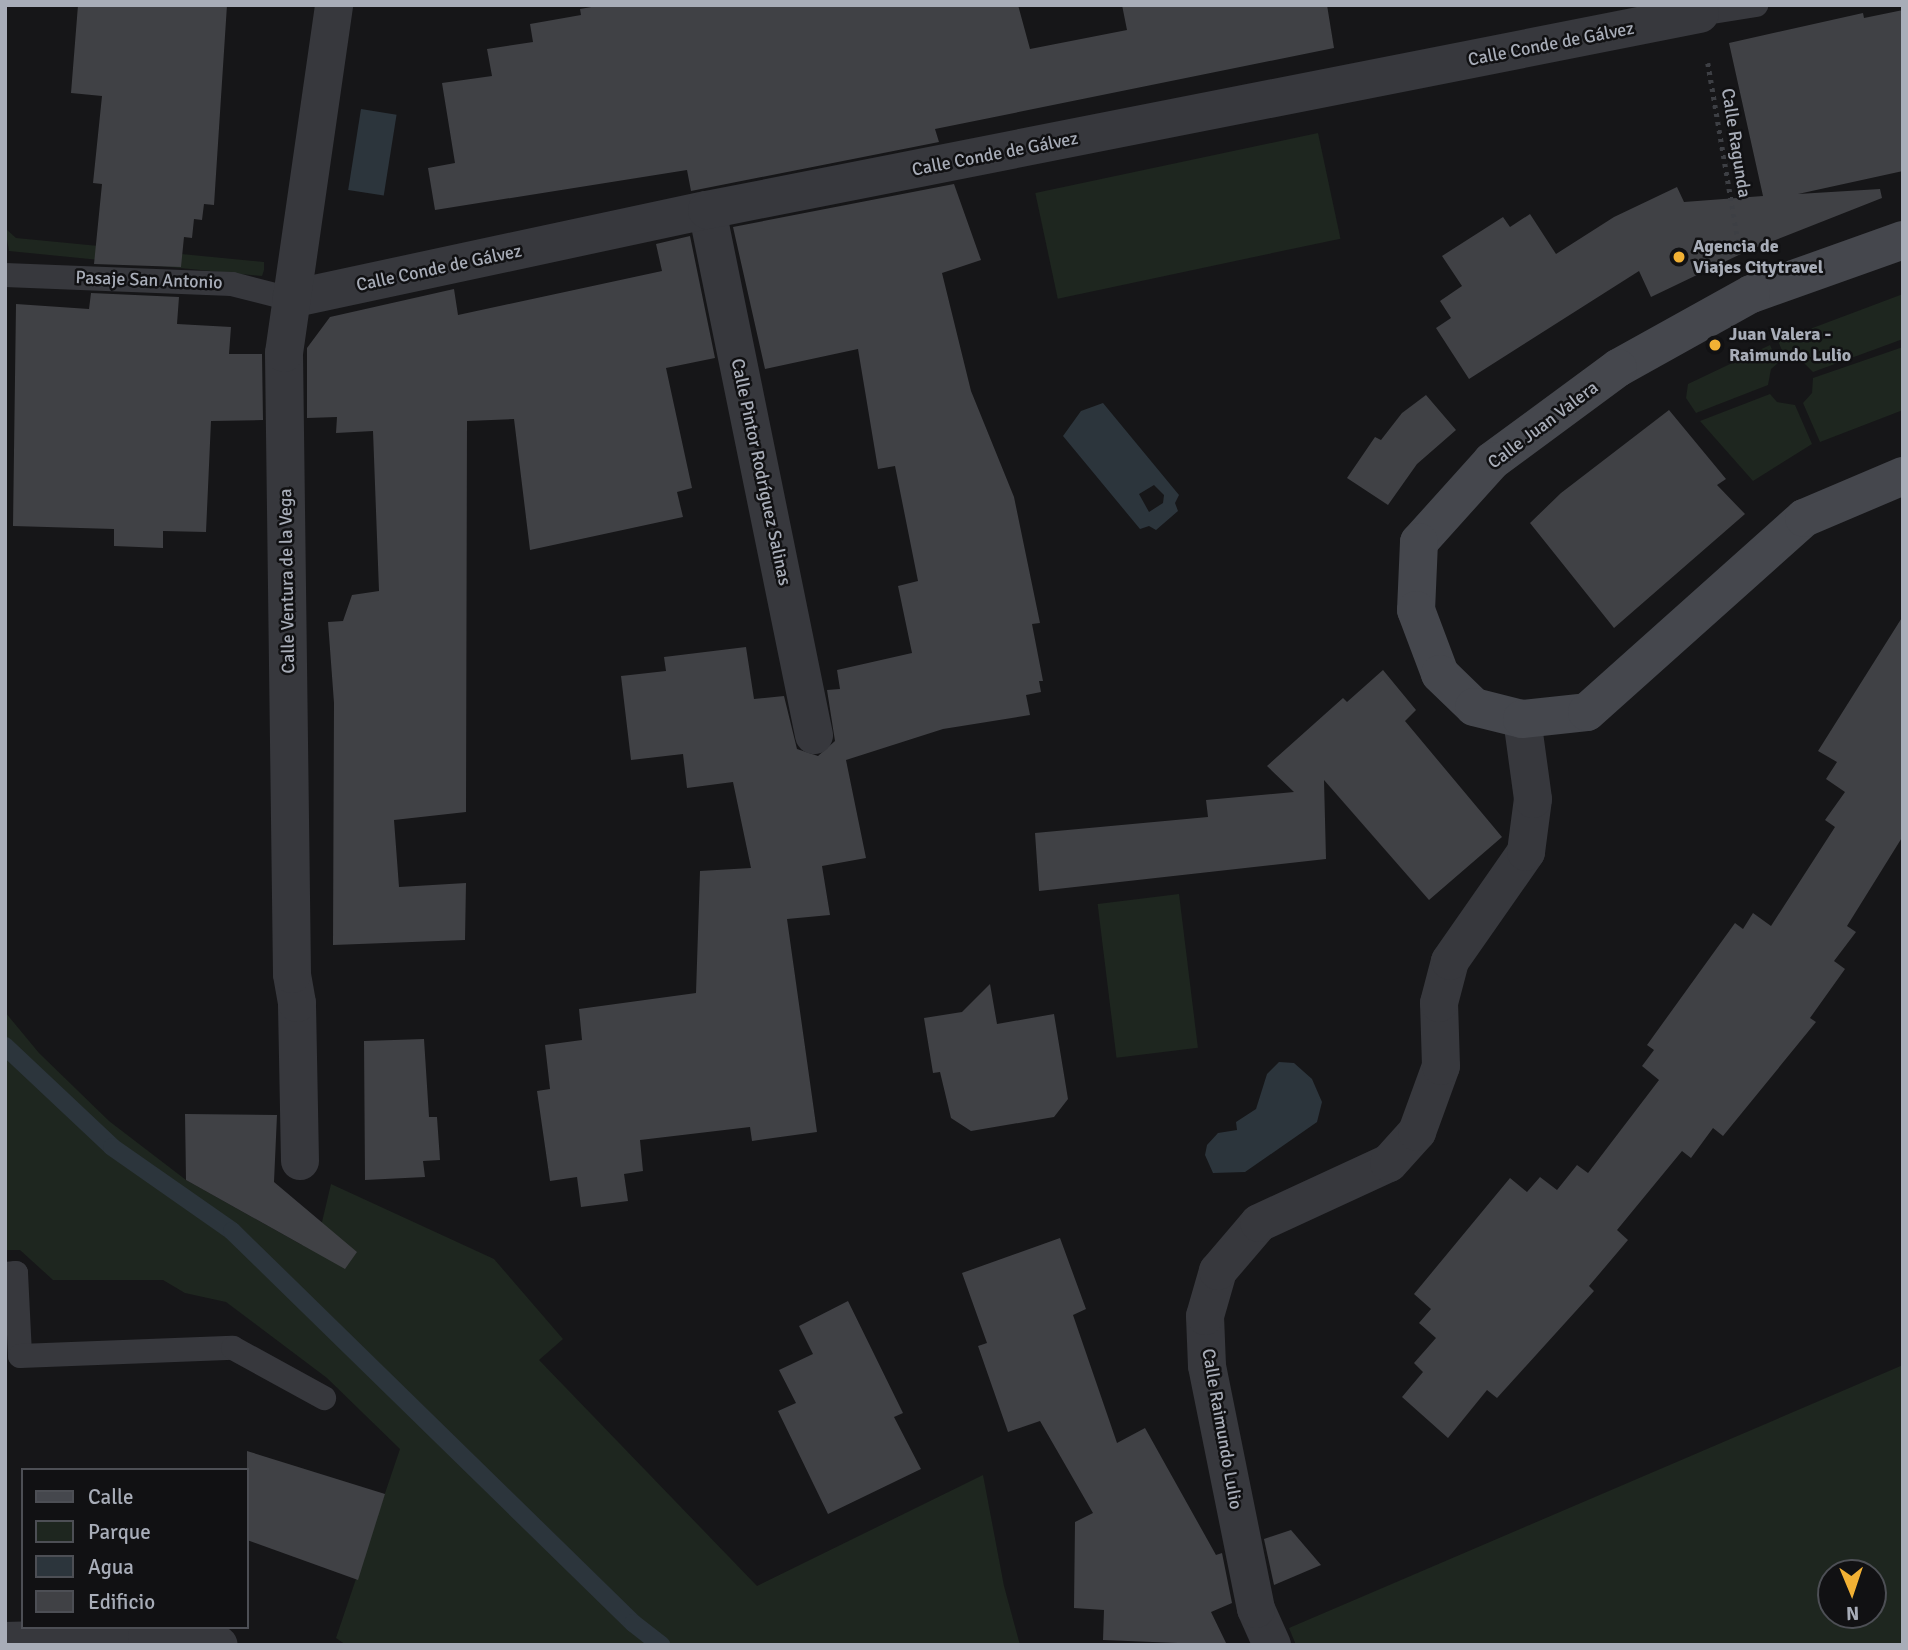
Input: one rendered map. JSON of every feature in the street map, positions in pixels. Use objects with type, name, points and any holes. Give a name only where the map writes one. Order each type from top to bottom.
[{"type":"street","name":"Calle Ventura de la Vega","points":[[300,1161],[297,1003],[292,974],[284,353],[334,5]]},
{"type":"street","name":"Calle Conde de Gálvez","points":[[290,299],[707,210],[1703,33]]},
{"type":"street","name":"Calle Pintor Rodríguez Salinas","points":[[707,210],[814,735]]},
{"type":"street","name":"Calle Juan Valera","points":[[1903,240],[1751,294],[1618,369],[1492,461],[1419,542],[1416,610],[1440,674],[1474,707],[1522,719],[1587,712],[1804,518],[1903,476]]},
{"type":"street","name":"Calle Raimundo Lulio","points":[[1272,1645],[1253,1595],[1208,1366],[1205,1316],[1219,1271],[1259,1223],[1389,1163],[1417,1132],[1441,1066],[1439,1003],[1450,961],[1526,852],[1533,799],[1522,719]]},
{"type":"street","points":[[5,1641],[148,1637],[219,1645]]},
{"type":"lane","points":[[1703,33],[1756,5]]},
{"type":"lane","name":"Pasaje San Antonio","points":[[5,275],[232,284],[290,299]]},
{"type":"lane","points":[[5,1273],[16,1273],[20,1356],[233,1348],[324,1398]]},
{"type":"path","name":"Calle Ragunda","points":[[1703,33],[1740,253]]},
{"type":"green space","points":[[1318,133],[1340,239],[1058,299],[1035,193]]},
{"type":"green space","points":[[5,228],[16,238],[264,262],[264,270],[262,276],[9,251]]},
{"type":"green space","points":[[1903,294],[1903,339],[1813,372],[1804,363],[1786,360],[1778,341]]},
{"type":"green space","points":[[1770,345],[1778,363],[1771,369],[1768,385],[1696,413],[1686,398],[1688,384]]},
{"type":"green space","points":[[1903,347],[1903,410],[1820,442],[1803,403],[1812,393],[1813,378]]},
{"type":"green space","points":[[1770,394],[1777,402],[1795,405],[1812,444],[1753,481],[1700,421]]},
{"type":"green space","points":[[1179,894],[1198,1048],[1117,1058],[1098,904]]},
{"type":"green space","points":[[5,1012],[39,1053],[109,1121],[186,1180],[302,1245],[322,1222],[331,1184],[494,1259],[563,1339],[539,1360],[757,1586],[983,1475],[1004,1586],[1020,1645],[346,1645],[336,1638],[400,1449],[327,1378],[226,1302],[185,1293],[163,1280],[53,1280],[20,1250],[5,1250]]},
{"type":"green space","points":[[1903,1365],[1903,1645],[1296,1645],[1289,1628]]},
{"type":"water","points":[[361,109],[397,115],[384,196],[348,190]]},
{"type":"water","points":[[1103,403],[1179,495],[1175,503],[1178,511],[1156,530],[1149,526],[1140,529],[1063,436],[1081,411]],"holes":[[[1154,485],[1164,495],[1163,503],[1149,512],[1139,494]]]},
{"type":"water","points":[[1279,1062],[1294,1063],[1312,1079],[1322,1102],[1317,1122],[1245,1172],[1213,1173],[1205,1155],[1207,1145],[1218,1133],[1237,1130],[1236,1122],[1256,1109],[1267,1074]]},
{"type":"building","points":[[78,5],[227,5],[214,205],[204,204],[202,220],[194,219],[192,238],[184,237],[181,267],[94,264],[102,184],[93,183],[102,96],[71,93]]},
{"type":"building","points":[[603,5],[1018,5],[1030,49],[1127,30],[1122,5],[1327,5],[1334,48],[935,129],[939,142],[691,191],[687,170],[435,210],[428,168],[455,163],[442,83],[492,76],[487,49],[533,42],[530,24],[581,15],[580,9]]},
{"type":"building","points":[[1903,10],[1903,171],[1798,194],[1880,189],[1882,198],[1745,252],[1651,297],[1639,271],[1469,379],[1436,328],[1451,318],[1440,301],[1462,286],[1442,256],[1503,217],[1510,227],[1530,214],[1556,254],[1614,217],[1677,187],[1684,202],[1763,196],[1729,43],[1863,13],[1864,18]]},
{"type":"building","points":[[954,184],[981,260],[942,273],[971,391],[1014,497],[1040,623],[1032,624],[1043,681],[1039,681],[1041,692],[1026,695],[1030,715],[943,729],[846,760],[866,858],[822,866],[830,915],[787,919],[817,1132],[752,1141],[750,1127],[640,1140],[643,1171],[624,1174],[628,1201],[581,1207],[577,1177],[550,1181],[537,1091],[550,1089],[545,1045],[582,1040],[579,1009],[696,993],[700,871],[751,868],[733,782],[687,788],[683,754],[631,760],[621,676],[666,671],[664,657],[746,647],[754,699],[784,696],[797,749],[818,756],[835,741],[827,690],[840,689],[837,670],[912,653],[898,586],[918,581],[895,466],[878,469],[858,349],[765,369],[733,227]]},
{"type":"building","points":[[690,236],[715,358],[666,368],[692,488],[677,492],[683,517],[530,550],[514,419],[467,421],[466,812],[394,820],[399,887],[466,883],[465,940],[333,945],[334,703],[328,622],[343,621],[352,595],[379,591],[373,431],[336,433],[337,417],[307,418],[307,348],[330,317],[454,289],[458,315],[662,271],[656,244]]},
{"type":"building","points":[[91,293],[179,297],[177,324],[231,327],[229,354],[262,354],[263,420],[211,421],[206,532],[163,531],[163,548],[114,546],[114,529],[13,526],[16,304],[89,309]]},
{"type":"building","points":[[1426,395],[1456,430],[1417,464],[1388,505],[1347,478],[1375,437],[1381,440],[1402,413]]},
{"type":"building","points":[[1669,410],[1726,479],[1717,485],[1745,514],[1614,628],[1530,523],[1561,493]]},
{"type":"building","points":[[1903,616],[1903,836],[1847,926],[1856,932],[1834,961],[1845,969],[1810,1018],[1816,1022],[1723,1136],[1713,1128],[1691,1158],[1682,1151],[1617,1230],[1628,1240],[1589,1286],[1594,1291],[1497,1398],[1487,1390],[1448,1438],[1402,1397],[1423,1372],[1414,1363],[1436,1338],[1419,1323],[1431,1309],[1414,1294],[1510,1178],[1527,1192],[1540,1177],[1557,1190],[1577,1165],[1588,1173],[1659,1080],[1642,1066],[1654,1050],[1647,1045],[1735,923],[1743,929],[1753,913],[1771,926],[1835,827],[1825,820],[1845,792],[1826,779],[1837,762],[1818,751]]},
{"type":"building","points":[[1383,670],[1416,710],[1405,721],[1502,837],[1429,900],[1324,780],[1326,859],[1039,891],[1035,833],[1208,817],[1206,800],[1294,792],[1267,766],[1343,698],[1347,702]]},
{"type":"building","points":[[990,984],[997,1024],[1054,1014],[1068,1099],[1054,1117],[971,1131],[951,1118],[940,1072],[933,1073],[924,1018],[962,1012]]},
{"type":"building","points":[[424,1039],[429,1117],[437,1117],[440,1160],[423,1161],[425,1177],[365,1180],[364,1041]]},
{"type":"building","points":[[185,1114],[277,1115],[274,1182],[357,1252],[345,1269],[186,1180]]},
{"type":"building","points":[[1060,1238],[1086,1309],[1073,1315],[1117,1443],[1145,1428],[1216,1555],[1222,1553],[1232,1603],[1211,1612],[1227,1645],[1103,1640],[1104,1610],[1074,1608],[1075,1522],[1093,1513],[1040,1421],[1008,1432],[978,1346],[987,1343],[962,1273]]},
{"type":"building","points":[[848,1301],[903,1413],[894,1417],[921,1469],[828,1514],[778,1411],[796,1403],[779,1370],[813,1354],[799,1326]]},
{"type":"building","points":[[247,1451],[385,1494],[358,1580],[248,1540]]},
{"type":"building","points":[[1291,1530],[1321,1565],[1274,1585],[1264,1539]]},
{"type":"waterway","points":[[5,1046],[112,1147],[232,1231],[633,1623],[661,1645]]},
{"type":"place","name":"Agencia de Viajes Citytravel","points":[[1679,257]]},
{"type":"place","name":"Juan Valera - Raimundo Lulio","points":[[1715,345]]}]
